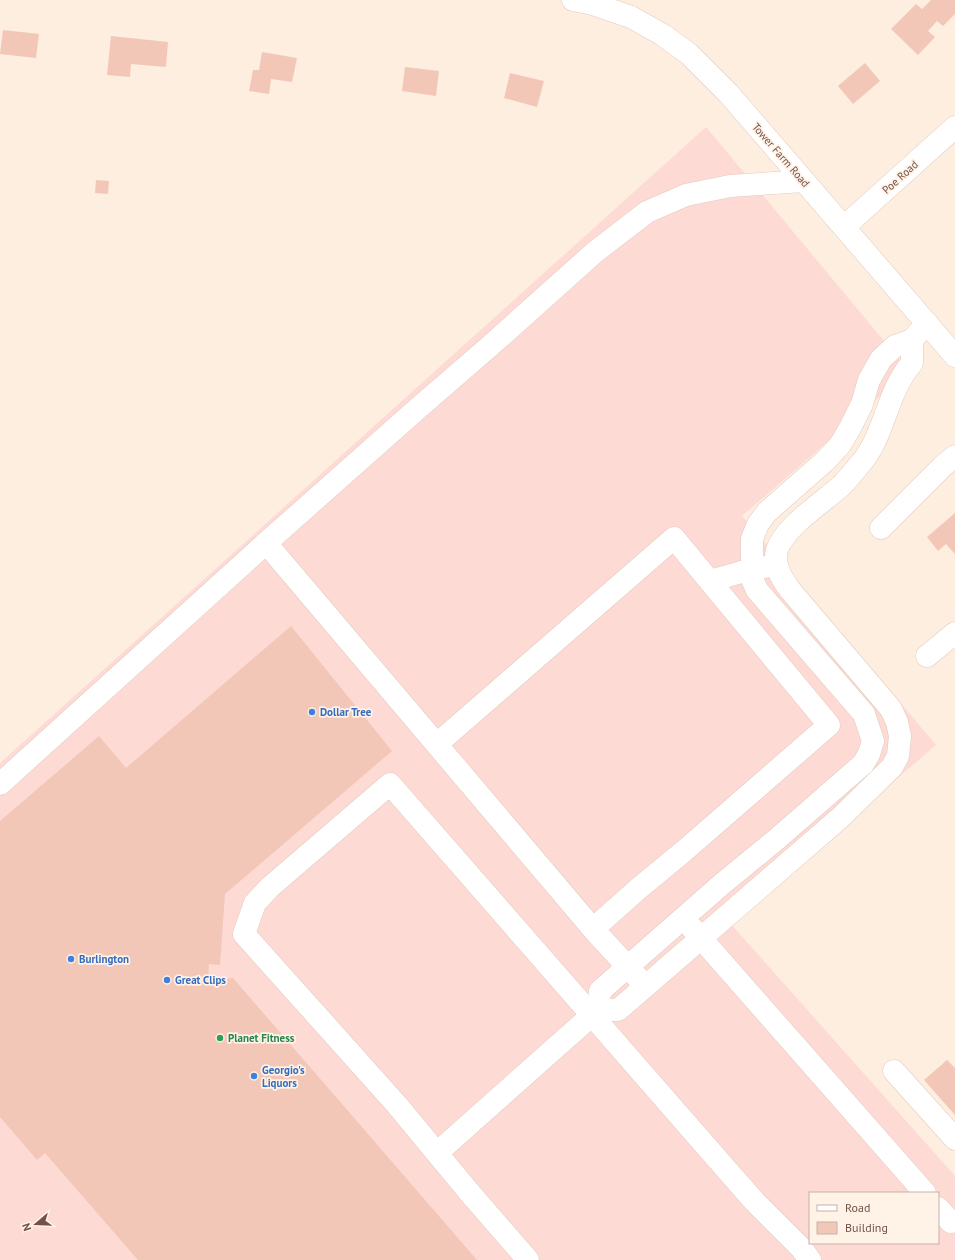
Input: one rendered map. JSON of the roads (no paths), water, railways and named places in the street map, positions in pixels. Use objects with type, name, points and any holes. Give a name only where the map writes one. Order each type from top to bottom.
[{"type":"street","name":"Tower Farm Road","points":[[573,0],[593,4],[631,17],[663,35],[689,54],[728,93],[955,356]]},
{"type":"street","name":"Poe Road","points":[[844,227],[955,127]]},
{"type":"street","points":[[0,784],[266,543],[416,410],[596,252],[647,212],[686,194],[730,186],[804,181]]},
{"type":"street","points":[[437,1153],[594,1013],[600,991],[863,764],[869,754],[873,741],[864,714],[757,590],[752,569],[752,540],[758,524],[766,512],[825,461],[840,445],[862,404],[869,380],[881,359],[895,346],[912,340],[927,323]]},
{"type":"street","points":[[594,1013],[618,1010],[841,817],[892,767],[898,756],[900,736],[897,722],[891,709],[790,590],[781,576],[777,564],[777,551],[792,527],[842,484],[863,461],[874,443],[897,385],[904,372],[912,363],[912,340]]},
{"type":"street","points":[[881,528],[943,466],[955,456]]},
{"type":"street","points":[[437,744],[674,538],[829,725],[593,929]]},
{"type":"street","points":[[266,543],[593,929],[627,968],[646,986]]},
{"type":"street","points":[[710,582],[752,569],[777,564]]},
{"type":"street","points":[[927,656],[955,633]]},
{"type":"street","points":[[873,741],[899,744]]},
{"type":"street","points":[[528,1260],[397,1105],[244,934],[255,903],[270,887],[390,784],[594,1013],[755,1202],[810,1260]]},
{"type":"street","points":[[683,919],[924,1192]]},
{"type":"street","points":[[894,1071],[955,1139]]},
{"type":"place","name":"Dollar Tree","points":[[312,712]]},
{"type":"place","name":"Burlington","points":[[71,959]]},
{"type":"place","name":"Great Clips","points":[[167,980]]},
{"type":"place","name":"Planet Fitness","points":[[220,1038]]},
{"type":"place","name":"Georgio's Liquors","points":[[254,1076]]}]
